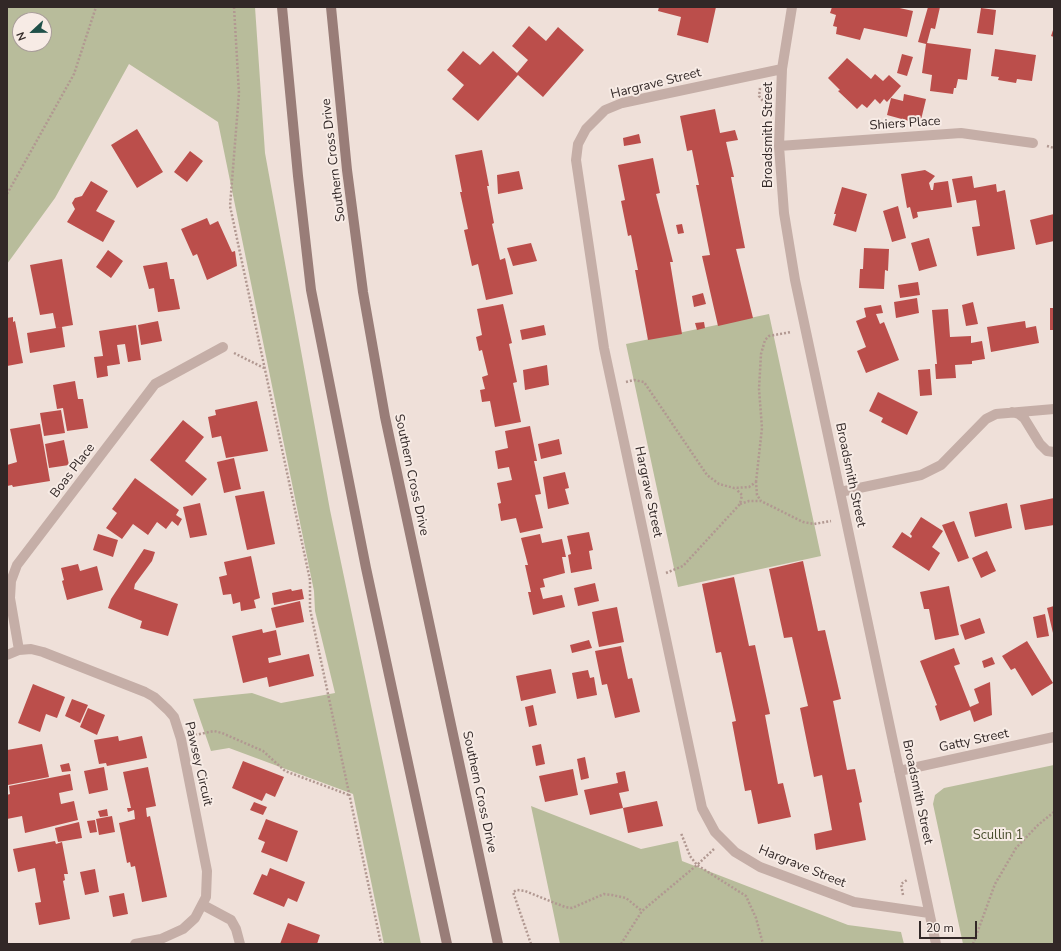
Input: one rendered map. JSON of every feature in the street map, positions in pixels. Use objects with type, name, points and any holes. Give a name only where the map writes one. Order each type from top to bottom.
[{"type":"main road","points":[[282,7],[298,176],[311,290],[366,568],[448,944]]},
{"type":"main road","name":"Southern Cross Drive","points":[[331,7],[347,170],[366,308],[385,417],[498,944]]},
{"type":"street","name":"Broadsmith Street","points":[[792,7],[782,69],[780,146],[784,213],[805,329],[936,944]]},
{"type":"street","name":"Hargrave Street","points":[[782,69],[622,103],[605,110],[586,129],[578,144],[576,160],[604,348],[702,808],[715,832],[735,852],[760,867],[854,902],[929,913]]},
{"type":"street","name":"Shiers Place","points":[[780,146],[961,133],[1033,143]]},
{"type":"street","name":"Boas Place","points":[[19,650],[10,598],[11,581],[17,565],[155,384],[223,347]]},
{"type":"street","points":[[840,492],[921,475],[941,465],[986,419],[996,414],[1054,409]]},
{"type":"street","points":[[1008,412],[1019,414],[1024,418],[1040,444],[1048,451],[1054,452]]},
{"type":"street","name":"Pawsey Circuit","points":[[7,656],[19,650],[31,649],[43,652],[154,697],[174,718],[181,739],[207,871],[206,897],[195,918],[183,929],[161,939],[135,944]]},
{"type":"street","name":"Gatty Street","points":[[899,771],[1054,738]]},
{"type":"street","points":[[203,905],[231,920],[236,929],[240,944]]},
{"type":"path","points":[[7,194],[74,74],[96,7]]},
{"type":"path","points":[[234,7],[239,93],[230,206],[310,580],[310,609],[381,944]]},
{"type":"path","points":[[761,501],[757,495],[756,482],[762,428],[759,389],[761,354],[765,340],[769,336],[805,329]]},
{"type":"path","points":[[223,347],[264,368]]},
{"type":"path","points":[[611,384],[634,380],[644,382],[707,475],[719,484],[738,490],[742,495],[740,504]]},
{"type":"path","points":[[734,488],[749,487],[756,482]]},
{"type":"path","points":[[652,576],[677,570],[683,566],[740,504],[749,501],[761,501],[803,522],[814,524],[846,518]]},
{"type":"path","points":[[181,739],[214,731],[222,733],[262,751],[284,771],[349,796]]},
{"type":"path","points":[[973,944],[995,884],[1016,848],[1054,812]]},
{"type":"path","points":[[681,833],[690,856],[697,864],[746,896],[756,918],[763,944]]},
{"type":"path","points":[[621,944],[642,911],[723,841]]},
{"type":"path","points":[[531,944],[513,892],[517,890],[526,891],[565,907],[572,908],[604,894],[612,895],[626,898],[642,911]]},
{"type":"green space","points":[[8,7],[255,7],[265,153],[330,510],[421,944],[384,944],[353,794],[229,748],[211,751],[193,699],[252,693],[281,703],[335,693],[315,611],[314,591],[218,122],[129,64],[55,198],[7,264]]},
{"type":"green space","points":[[769,314],[821,556],[678,587],[626,344]]},
{"type":"green space","name":"Scullin 1","points":[[1054,765],[1054,944],[963,944],[933,804],[935,795],[944,788]]},
{"type":"green space","points":[[531,806],[641,849],[678,841],[682,861],[848,925],[901,932],[904,944],[560,944]]},
{"type":"building","points":[[659,7],[716,7],[708,43],[677,35],[681,17],[658,11]]},
{"type":"building","points":[[832,7],[895,7],[913,11],[907,37],[864,28],[860,40],[836,34],[837,27],[833,26],[836,15],[830,13]]},
{"type":"building","points":[[928,7],[940,7],[935,29],[931,28],[927,43],[971,49],[967,80],[958,79],[953,94],[930,91],[932,75],[922,73],[926,44],[918,42]]},
{"type":"building","points":[[981,8],[996,10],[993,35],[977,33]]},
{"type":"building","points":[[529,26],[546,41],[558,27],[584,50],[543,97],[518,75],[478,121],[452,99],[464,85],[447,70],[463,51],[480,65],[493,51],[517,73],[528,60],[512,46]]},
{"type":"building","points":[[1054,27],[1054,37],[1051,36]]},
{"type":"building","points":[[995,49],[1036,55],[1032,81],[1017,79],[1016,83],[998,80],[999,77],[991,76]]},
{"type":"building","points":[[902,54],[913,57],[907,76],[897,73]]},
{"type":"building","points":[[847,58],[871,79],[875,74],[883,81],[889,75],[901,86],[887,102],[884,99],[880,104],[875,99],[867,108],[862,104],[857,109],[838,91],[840,90],[828,78]]},
{"type":"building","points":[[904,94],[926,99],[920,124],[887,115],[891,98],[903,101]]},
{"type":"building","points":[[715,109],[720,133],[735,130],[738,140],[726,142],[734,177],[731,177],[745,248],[736,249],[753,318],[718,326],[702,256],[710,255],[696,185],[699,185],[692,150],[687,151],[680,116]]},
{"type":"building","points":[[137,129],[163,172],[137,188],[111,145]]},
{"type":"building","points":[[639,134],[641,143],[624,146],[623,138]]},
{"type":"building","points":[[482,150],[494,223],[492,224],[500,260],[505,258],[513,294],[486,300],[478,264],[472,266],[464,230],[468,229],[460,192],[462,192],[455,155]]},
{"type":"building","points":[[190,151],[203,161],[187,182],[174,172]]},
{"type":"building","points":[[653,158],[660,193],[656,194],[673,262],[670,262],[682,334],[648,340],[635,270],[638,270],[631,235],[628,236],[621,201],[625,200],[618,165]]},
{"type":"building","points":[[925,170],[935,176],[929,183],[931,190],[933,190],[934,183],[948,181],[952,207],[917,212],[918,217],[913,219],[910,207],[907,208],[901,174]]},
{"type":"building","points":[[519,171],[523,189],[498,194],[497,175]]},
{"type":"building","points":[[972,176],[974,188],[996,184],[997,192],[1005,190],[1015,249],[977,256],[972,227],[980,226],[976,200],[957,203],[952,179]]},
{"type":"building","points":[[91,181],[108,191],[96,211],[115,221],[103,242],[67,222],[75,209],[72,203],[75,198],[82,196]]},
{"type":"building","points":[[842,187],[867,194],[856,232],[833,225],[836,214],[834,214]]},
{"type":"building","points":[[898,206],[906,238],[892,242],[883,211]]},
{"type":"building","points":[[1054,214],[1054,241],[1036,245],[1030,220]]},
{"type":"building","points":[[207,218],[210,225],[218,221],[232,252],[235,251],[237,266],[207,280],[197,254],[193,256],[181,229]]},
{"type":"building","points":[[682,224],[684,233],[678,234],[676,225]]},
{"type":"building","points":[[929,238],[937,266],[919,271],[911,243]]},
{"type":"building","points":[[531,243],[537,261],[513,266],[507,248]]},
{"type":"building","points":[[864,248],[889,249],[888,271],[885,270],[884,289],[859,288],[860,269],[863,269]]},
{"type":"building","points":[[108,250],[123,261],[111,278],[96,267]]},
{"type":"building","points":[[62,259],[73,325],[56,328],[53,313],[40,315],[30,265]]},
{"type":"building","points":[[167,262],[170,279],[174,279],[180,309],[158,312],[154,288],[149,289],[143,266]]},
{"type":"building","points":[[918,282],[920,295],[900,298],[898,285]]},
{"type":"building","points":[[703,293],[706,304],[694,307],[692,296]]},
{"type":"building","points":[[917,298],[919,313],[896,318],[894,302]]},
{"type":"building","points":[[973,302],[978,324],[966,326],[962,305]]},
{"type":"building","points":[[503,304],[512,343],[509,344],[517,382],[513,383],[521,422],[495,427],[490,401],[482,402],[480,390],[485,389],[482,377],[488,375],[482,350],[479,351],[476,337],[482,335],[477,309]]},
{"type":"building","points":[[881,305],[883,313],[876,314],[880,324],[884,322],[899,360],[866,373],[857,351],[866,347],[856,321],[866,317],[864,308]]},
{"type":"building","points":[[1050,308],[1054,308],[1054,330],[1050,330]]},
{"type":"building","points":[[948,309],[950,337],[971,336],[971,343],[982,341],[985,359],[972,361],[972,364],[955,365],[956,378],[936,379],[935,364],[937,364],[932,310]]},
{"type":"building","points":[[13,317],[23,363],[7,366],[7,318]]},
{"type":"building","points":[[158,321],[162,341],[141,345],[138,325]]},
{"type":"building","points":[[1025,321],[1026,328],[1036,326],[1039,343],[991,352],[987,327]]},
{"type":"building","points":[[704,322],[705,328],[697,330],[695,323]]},
{"type":"building","points":[[136,325],[141,360],[128,362],[125,344],[117,345],[120,364],[107,366],[108,376],[97,378],[94,357],[103,356],[99,331]]},
{"type":"building","points":[[544,325],[546,335],[522,340],[520,330]]},
{"type":"building","points":[[62,327],[65,347],[30,353],[27,333]]},
{"type":"building","points":[[547,365],[549,385],[525,390],[523,370]]},
{"type":"building","points":[[930,369],[932,395],[920,396],[918,370]]},
{"type":"building","points":[[75,381],[78,399],[83,399],[88,428],[67,431],[63,408],[57,409],[53,385]]},
{"type":"building","points":[[878,392],[918,412],[907,435],[881,422],[883,418],[869,411]]},
{"type":"building","points":[[257,401],[268,451],[226,458],[221,436],[212,438],[208,417],[216,415],[215,410]]},
{"type":"building","points":[[61,410],[65,433],[44,436],[40,413]]},
{"type":"building","points":[[183,420],[204,437],[185,461],[207,479],[192,496],[150,460]]},
{"type":"building","points":[[40,424],[50,481],[13,487],[12,485],[7,486],[7,465],[17,462],[10,429]]},
{"type":"building","points":[[530,426],[537,461],[534,461],[541,494],[535,495],[543,528],[520,533],[516,518],[501,521],[498,504],[501,503],[497,483],[512,480],[509,467],[498,469],[495,451],[508,448],[505,431]]},
{"type":"building","points":[[559,439],[562,454],[541,459],[538,444]]},
{"type":"building","points":[[64,440],[69,465],[49,468],[45,444]]},
{"type":"building","points":[[234,458],[241,489],[224,493],[217,462]]},
{"type":"building","points":[[565,472],[569,488],[565,489],[569,504],[548,509],[543,477]]},
{"type":"building","points":[[135,478],[179,510],[176,515],[182,519],[178,526],[172,521],[166,529],[157,522],[148,535],[133,524],[122,539],[106,528],[117,513],[112,509]]},
{"type":"building","points":[[264,491],[275,544],[247,550],[235,496]]},
{"type":"building","points":[[1054,498],[1054,525],[1025,530],[1020,505]]},
{"type":"building","points":[[200,503],[207,535],[190,538],[183,507]]},
{"type":"building","points":[[1007,503],[1012,528],[975,537],[969,512]]},
{"type":"building","points":[[921,517],[943,531],[932,547],[940,553],[929,571],[892,547],[902,532],[911,538],[912,536],[910,534]]},
{"type":"building","points":[[954,521],[969,558],[958,562],[942,525]]},
{"type":"building","points":[[589,532],[593,550],[589,551],[592,569],[571,573],[568,555],[571,554],[567,536]]},
{"type":"building","points":[[98,534],[118,540],[113,557],[93,550]]},
{"type":"building","points":[[540,534],[542,543],[562,539],[566,557],[562,557],[565,573],[543,579],[545,587],[540,588],[543,599],[562,595],[565,607],[533,615],[528,592],[531,592],[525,565],[528,565],[521,538]]},
{"type":"building","points":[[144,549],[155,552],[152,561],[135,584],[134,589],[178,604],[168,636],[140,628],[142,621],[108,608],[111,599]]},
{"type":"building","points":[[987,551],[996,571],[981,578],[972,558]]},
{"type":"building","points":[[251,556],[260,598],[254,600],[256,608],[241,611],[240,602],[233,604],[231,594],[223,595],[219,577],[227,575],[224,562]]},
{"type":"building","points":[[803,561],[818,631],[825,630],[841,699],[833,701],[847,770],[855,769],[862,802],[859,803],[866,840],[816,850],[814,834],[832,830],[822,775],[814,777],[800,708],[808,706],[792,637],[784,638],[769,569]]},
{"type":"building","points":[[78,564],[80,571],[97,566],[103,590],[67,600],[62,581],[64,580],[61,568]]},
{"type":"building","points":[[734,577],[749,646],[755,645],[770,714],[765,715],[778,784],[783,783],[791,817],[758,824],[751,790],[745,791],[732,722],[736,721],[721,652],[716,653],[702,584]]},
{"type":"building","points":[[595,583],[599,601],[578,606],[574,588]]},
{"type":"building","points":[[949,586],[959,635],[935,640],[929,609],[924,609],[920,592]]},
{"type":"building","points":[[291,589],[292,591],[302,589],[304,599],[274,605],[272,593]]},
{"type":"building","points":[[300,601],[304,622],[276,628],[271,608]]},
{"type":"building","points":[[1054,606],[1054,633],[1053,633],[1047,608]]},
{"type":"building","points":[[617,607],[624,642],[599,647],[592,612]]},
{"type":"building","points":[[1045,614],[1049,636],[1037,638],[1033,617]]},
{"type":"building","points":[[980,618],[985,633],[965,640],[960,625]]},
{"type":"building","points":[[262,629],[263,633],[276,630],[281,655],[268,658],[269,663],[309,654],[314,676],[269,687],[267,677],[243,683],[232,636]]},
{"type":"building","points":[[589,640],[592,648],[572,653],[570,645]]},
{"type":"building","points":[[1027,641],[1053,683],[1032,696],[1015,668],[1011,670],[1002,656]]},
{"type":"building","points":[[621,646],[628,679],[632,678],[640,712],[615,718],[607,684],[602,685],[595,651]]},
{"type":"building","points":[[954,648],[960,664],[954,666],[970,707],[979,703],[974,689],[990,682],[992,715],[974,722],[970,710],[940,721],[935,706],[937,705],[920,661]]},
{"type":"building","points":[[992,657],[995,664],[984,668],[982,661]]},
{"type":"building","points":[[551,669],[556,693],[521,701],[516,676]]},
{"type":"building","points":[[588,670],[590,678],[594,677],[597,695],[577,699],[572,673]]},
{"type":"building","points":[[33,684],[65,697],[57,718],[46,714],[40,732],[18,723]]},
{"type":"building","points":[[72,699],[88,705],[80,723],[65,716]]},
{"type":"building","points":[[533,705],[537,725],[529,727],[525,707]]},
{"type":"building","points":[[88,708],[105,715],[97,735],[80,727]]},
{"type":"building","points":[[118,736],[119,741],[142,736],[147,758],[107,766],[106,763],[99,764],[94,740]]},
{"type":"building","points":[[42,744],[49,777],[8,785],[7,750]]},
{"type":"building","points":[[541,744],[545,764],[536,766],[532,746]]},
{"type":"building","points":[[585,757],[589,778],[581,780],[577,759]]},
{"type":"building","points":[[243,761],[284,777],[275,797],[266,793],[262,801],[232,788]]},
{"type":"building","points":[[69,763],[71,771],[62,772],[60,765]]},
{"type":"building","points":[[104,767],[108,790],[89,794],[84,771]]},
{"type":"building","points":[[148,767],[156,806],[146,808],[147,817],[150,816],[167,897],[142,902],[135,866],[131,867],[130,862],[127,863],[119,823],[135,819],[134,810],[128,812],[127,808],[131,808],[123,772]]},
{"type":"building","points":[[573,769],[578,795],[545,802],[539,776]]},
{"type":"building","points":[[625,771],[629,791],[619,793],[623,808],[590,815],[584,790],[618,783],[616,773]]},
{"type":"building","points":[[70,774],[73,790],[59,793],[61,804],[74,801],[78,820],[25,833],[22,816],[7,819],[7,795],[10,794],[9,786]]},
{"type":"building","points":[[657,801],[663,826],[628,833],[623,808]]},
{"type":"building","points":[[254,802],[267,807],[263,815],[250,810]]},
{"type":"building","points":[[107,809],[108,816],[100,817],[98,811]]},
{"type":"building","points":[[112,816],[115,832],[99,835],[96,819]]},
{"type":"building","points":[[266,819],[298,831],[287,862],[261,852],[265,842],[258,839]]},
{"type":"building","points":[[95,820],[97,832],[90,833],[87,821]]},
{"type":"building","points":[[79,822],[82,838],[58,842],[55,828]]},
{"type":"building","points":[[55,841],[56,844],[62,842],[68,874],[64,874],[65,880],[63,881],[70,919],[39,925],[35,903],[41,902],[35,868],[18,872],[13,849]]},
{"type":"building","points":[[270,868],[305,882],[297,902],[288,898],[284,907],[253,894],[262,874],[267,876]]},
{"type":"building","points":[[95,869],[99,892],[85,895],[80,872]]},
{"type":"building","points":[[124,893],[128,914],[113,917],[109,896]]},
{"type":"building","points":[[288,923],[320,935],[317,944],[280,944]]}]
